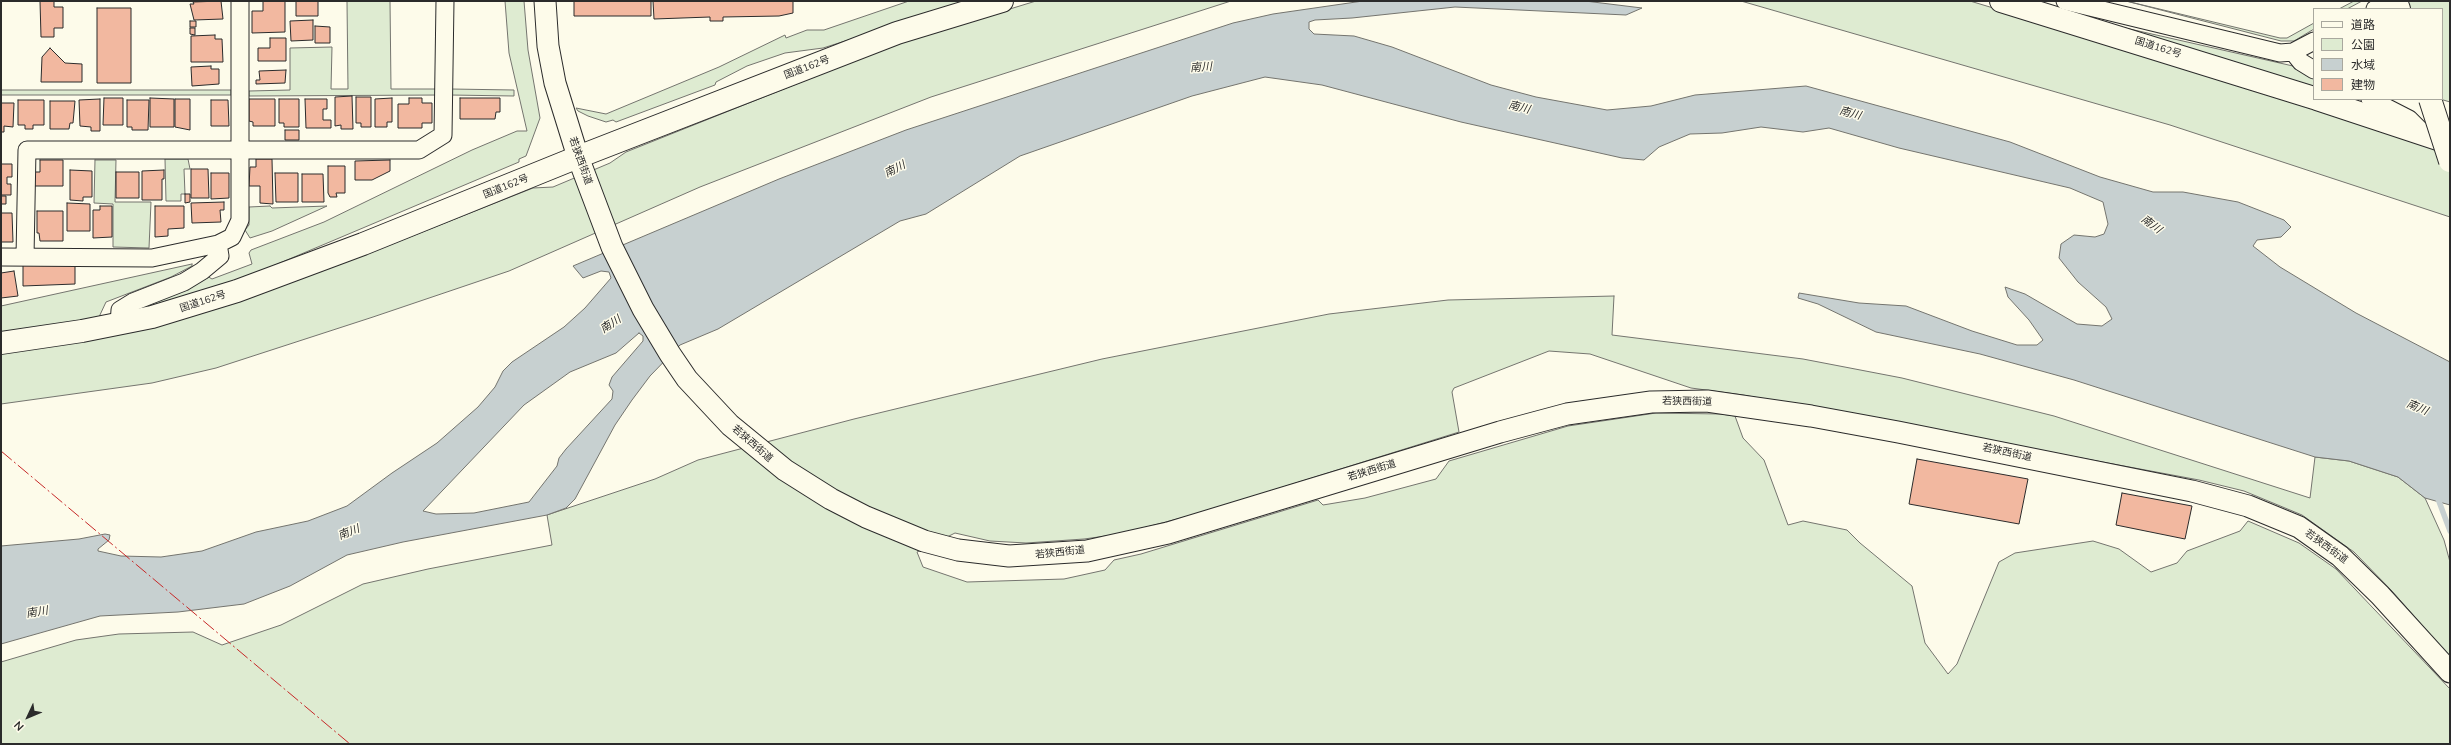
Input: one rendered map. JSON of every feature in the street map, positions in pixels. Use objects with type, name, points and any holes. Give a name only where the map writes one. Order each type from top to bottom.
[{"type":"highway","name":"国道162号","points":[[1,343],[119,324],[192,307],[286,274],[581,165],[897,33],[1002,1]]},
{"type":"highway","name":"国道162号","points":[[2001,1],[2313,98]]},
{"type":"highway","points":[[2320,100],[2421,132],[2450,143]]},
{"type":"highway","points":[[2430,100],[2450,161]]},
{"type":"street","points":[[1,257],[152,258],[218,244],[232,238],[240,220],[240,1]]},
{"type":"street","points":[[25,257],[27,150],[419,150],[443,135],[445,1]]},
{"type":"street","name":"若狭西街道","points":[[545,1],[548,46],[555,83],[581,165],[612,247],[657,333],[687,379],[730,425],[784,470],[832,499],[896,531],[958,550],[982,554],[1030,556],[1114,546],[1175,531],[1500,432],[1567,414],[1651,402],[1707,401],[1811,416],[1898,432],[2192,491],[2248,506],[2298,527],[2340,556],[2380,595],[2450,672]]},
{"type":"street","points":[[2065,1],[2280,53],[2293,52],[2313,42]]},
{"type":"street","points":[[2377,8],[2390,1]]},
{"type":"street","points":[[2293,52],[2302,62],[2313,69]]},
{"type":"street","points":[[2372,100],[2409,119],[2421,132]]},
{"type":"street","points":[[119,324],[120,310],[133,302],[184,282],[202,271],[220,256],[218,244]]},
{"type":"green space","points":[[347,1],[390,1],[391,89],[441,89],[441,95],[249,96],[249,91],[290,90],[290,48],[332,47],[331,89],[348,89]]},
{"type":"green space","points":[[505,1],[524,1],[528,50],[540,118],[526,156],[519,159],[519,162],[235,282],[134,312],[135,308],[207,276],[212,279],[252,264],[249,253],[251,250],[324,222],[472,150],[517,131],[527,131],[509,53]]},
{"type":"green space","points":[[909,1],[972,1],[823,48],[785,53],[747,66],[716,82],[715,85],[616,122],[613,120],[606,122],[588,116],[578,111],[576,108],[606,114],[719,67],[785,35],[786,38],[807,30],[824,30]]},
{"type":"green space","points":[[1036,1],[1231,1],[931,97],[700,187],[509,271],[373,317],[216,368],[152,383],[1,404],[1,352],[364,255],[533,188],[553,187],[610,163],[626,152],[899,43]]},
{"type":"green space","points":[[1741,1],[1970,1],[2189,67],[2450,152],[2450,217],[2170,125]]},
{"type":"green space","points":[[2126,1],[2280,38],[2287,38],[2313,24],[2313,30],[2294,41],[2281,41]]},
{"type":"green space","points":[[2354,1],[2362,1],[2349,8],[2341,8]]},
{"type":"green space","points":[[2408,1],[2450,1],[2450,102],[2443,100],[2443,8],[2397,8]]},
{"type":"green space","points":[[2099,22],[2293,66],[2313,77],[2313,88]]},
{"type":"green space","points":[[450,89],[514,90],[514,96],[450,95]]},
{"type":"green space","points":[[1,90],[231,90],[231,95],[1,95]]},
{"type":"green space","points":[[165,159],[188,159],[190,169],[184,169],[185,194],[181,194],[181,201],[166,201]]},
{"type":"green space","points":[[95,160],[116,160],[115,202],[151,202],[149,248],[113,247],[113,204],[94,203]]},
{"type":"green space","points":[[270,206],[272,208],[327,206],[272,231],[250,238],[245,230],[249,225],[249,207]]},
{"type":"green space","points":[[192,264],[192,266],[171,277],[106,302],[99,317],[1,334],[1,306]]},
{"type":"green space","points":[[1614,296],[1612,335],[1803,359],[1902,378],[2054,416],[2310,498],[2315,457],[2349,461],[2398,477],[2425,498],[2444,540],[2450,562],[2450,657],[2392,591],[2354,552],[2302,515],[2244,491],[2199,480],[1743,395],[1691,388],[1590,354],[1549,351],[1454,388],[1452,392],[1459,432],[1200,513],[1120,534],[1084,539],[1026,543],[990,541],[955,533],[917,552],[923,567],[967,582],[1064,579],[1105,570],[1114,560],[1141,554],[1318,500],[1323,505],[1365,498],[1436,479],[1449,461],[1568,426],[1656,413],[1721,414],[1735,416],[1743,438],[1764,460],[1788,525],[1803,521],[1847,530],[1860,543],[1912,586],[1925,643],[1948,674],[1957,664],[1999,562],[2015,553],[2093,541],[2119,549],[2151,572],[2177,563],[2187,551],[2240,531],[2248,521],[2299,543],[2336,569],[2450,689],[2450,744],[1,744],[1,662],[76,640],[119,634],[193,632],[222,645],[281,625],[363,584],[428,569],[552,545],[547,515],[655,479],[698,460],[854,419],[1102,359],[1329,314],[1448,300]]},
{"type":"water","name":"南川","points":[[1363,1],[1585,1],[1642,8],[1626,15],[1455,7],[1352,18],[1315,20],[1309,22],[1309,29],[1314,34],[1354,36],[1392,47],[1491,85],[1536,97],[1607,110],[1651,106],[1695,95],[1806,86],[2010,142],[2100,177],[2153,192],[2183,192],[2238,202],[2284,220],[2291,227],[2281,237],[2257,240],[2253,246],[2280,267],[2356,313],[2450,362],[2450,505],[2425,498],[2398,477],[2349,461],[2315,457],[2074,380],[1980,354],[1876,332],[1818,304],[1798,298],[1799,293],[1859,303],[1906,306],[1972,331],[2017,345],[2037,345],[2043,340],[2029,320],[2008,297],[2005,287],[2025,294],[2077,324],[2102,326],[2112,319],[2106,307],[2078,282],[2059,258],[2061,244],[2074,235],[2095,237],[2104,234],[2108,224],[2103,202],[2070,188],[1899,148],[1829,128],[1803,132],[1761,127],[1722,133],[1690,134],[1659,147],[1644,160],[1622,158],[1461,122],[1322,85],[1265,77],[1192,96],[1020,156],[926,214],[900,221],[718,329],[680,345],[650,376],[632,400],[615,425],[575,499],[566,508],[547,515],[403,542],[347,555],[290,586],[244,604],[178,612],[100,616],[1,644],[1,546],[79,539],[105,534],[110,535],[109,540],[98,549],[98,551],[121,556],[161,557],[202,551],[256,532],[308,521],[347,506],[392,473],[437,443],[478,407],[495,387],[503,371],[512,362],[564,327],[585,308],[611,278],[609,272],[601,271],[583,278],[573,266],[779,179],[906,130],[1233,23],[1273,14]],"holes":[[[639,333],[643,336],[643,341],[612,377],[609,385],[613,391],[612,399],[566,449],[559,458],[557,466],[529,502],[474,513],[436,514],[423,511],[524,405],[570,372],[616,353]]]},
{"type":"building","points":[[40,1],[54,1],[54,7],[63,7],[63,28],[54,28],[54,37],[41,37]]},
{"type":"building","points":[[221,1],[223,19],[194,20],[190,4],[194,4],[193,2]]},
{"type":"building","points":[[263,1],[285,1],[285,32],[252,33],[252,11],[263,11]]},
{"type":"building","points":[[296,1],[318,1],[318,16],[296,16]]},
{"type":"building","points":[[574,1],[651,1],[651,16],[574,16]]},
{"type":"building","points":[[653,1],[793,1],[793,13],[779,16],[723,17],[723,21],[710,21],[710,17],[654,19]]},
{"type":"building","points":[[97,8],[131,8],[131,83],[97,83]]},
{"type":"building","points":[[313,20],[313,40],[291,41],[290,21]]},
{"type":"building","points":[[190,21],[196,21],[196,27],[190,27]]},
{"type":"building","points":[[315,26],[330,27],[330,43],[315,43]]},
{"type":"building","points":[[190,28],[195,28],[195,35],[190,34]]},
{"type":"building","points":[[215,35],[215,39],[222,39],[223,62],[191,62],[191,36]]},
{"type":"building","points":[[270,38],[286,38],[286,61],[258,61],[258,48],[270,48]]},
{"type":"building","points":[[50,48],[65,63],[82,64],[82,82],[41,82],[42,57]]},
{"type":"building","points":[[211,66],[211,69],[219,69],[219,84],[192,86],[191,67]]},
{"type":"building","points":[[286,70],[285,83],[256,84],[256,80],[260,80],[259,71]]},
{"type":"building","points":[[352,96],[353,129],[341,129],[341,125],[335,126],[335,97]]},
{"type":"building","points":[[356,97],[371,97],[371,127],[361,127],[361,123],[356,123]]},
{"type":"building","points":[[104,98],[123,98],[123,125],[103,125]]},
{"type":"building","points":[[150,98],[174,99],[174,127],[150,127]]},
{"type":"building","points":[[392,98],[392,122],[387,122],[387,127],[375,127],[375,99]]},
{"type":"building","points":[[409,98],[422,98],[422,103],[432,103],[432,123],[422,123],[422,128],[398,128],[398,104],[409,104]]},
{"type":"building","points":[[460,98],[500,98],[500,112],[496,112],[495,119],[460,119]]},
{"type":"building","points":[[100,99],[100,131],[91,131],[91,127],[80,126],[79,100]]},
{"type":"building","points":[[175,99],[190,99],[190,130],[175,127]]},
{"type":"building","points":[[249,99],[275,99],[275,126],[253,126],[253,122],[249,121]]},
{"type":"building","points":[[279,99],[299,99],[299,127],[284,127],[284,123],[279,123]]},
{"type":"building","points":[[305,99],[327,99],[327,109],[323,109],[323,120],[331,120],[331,128],[306,128]]},
{"type":"building","points":[[18,100],[44,100],[44,125],[33,125],[33,129],[25,129],[25,125],[18,125]]},
{"type":"building","points":[[127,100],[149,100],[148,130],[132,130],[132,127],[127,127]]},
{"type":"building","points":[[211,100],[228,100],[229,126],[211,126]]},
{"type":"building","points":[[50,101],[75,101],[73,123],[70,123],[69,129],[50,129]]},
{"type":"building","points":[[1,103],[14,103],[13,127],[4,126],[4,132],[1,132]]},
{"type":"building","points":[[285,130],[299,130],[299,140],[285,140]]},
{"type":"building","points":[[256,159],[272,159],[273,204],[260,203],[260,186],[249,186],[250,167],[256,167]]},
{"type":"building","points":[[40,160],[63,160],[63,186],[33,186],[33,172],[40,172]]},
{"type":"building","points":[[390,160],[390,171],[372,180],[355,180],[355,161]]},
{"type":"building","points":[[1,164],[12,164],[12,177],[7,177],[7,184],[11,184],[11,195],[1,195]]},
{"type":"building","points":[[328,166],[345,166],[345,193],[336,193],[337,197],[330,197],[328,193]]},
{"type":"building","points":[[191,169],[208,169],[209,198],[191,198]]},
{"type":"building","points":[[70,170],[92,171],[92,197],[83,197],[83,201],[70,200]]},
{"type":"building","points":[[164,170],[164,179],[162,179],[162,200],[142,200],[142,171]]},
{"type":"building","points":[[116,172],[139,172],[139,198],[116,198]]},
{"type":"building","points":[[211,173],[229,173],[229,198],[211,199]]},
{"type":"building","points":[[275,173],[298,173],[298,202],[276,202]]},
{"type":"building","points":[[302,174],[323,174],[324,202],[302,202]]},
{"type":"building","points":[[185,194],[190,194],[190,202],[185,203]]},
{"type":"building","points":[[1,196],[6,196],[6,204],[1,204]]},
{"type":"building","points":[[224,202],[224,210],[220,210],[221,222],[192,223],[191,203]]},
{"type":"building","points":[[67,203],[90,204],[90,231],[67,231]]},
{"type":"building","points":[[100,206],[112,206],[112,237],[93,238],[93,210],[100,210]]},
{"type":"building","points":[[155,206],[184,206],[184,228],[168,229],[168,236],[155,237]]},
{"type":"building","points":[[37,211],[63,211],[63,241],[40,241],[39,233],[37,233]]},
{"type":"building","points":[[1,213],[12,213],[13,242],[1,242]]},
{"type":"building","points":[[23,264],[75,264],[75,284],[23,286]]},
{"type":"building","points":[[14,271],[18,296],[1,298],[1,273]]},
{"type":"building","points":[[1917,459],[2028,479],[2019,524],[1909,504]]},
{"type":"building","points":[[2122,493],[2192,506],[2185,539],[2116,525]]},
{"type":"waterway","points":[[2437,496],[2450,531]]},
{"type":"power","points":[[1,451],[350,744]]}]
